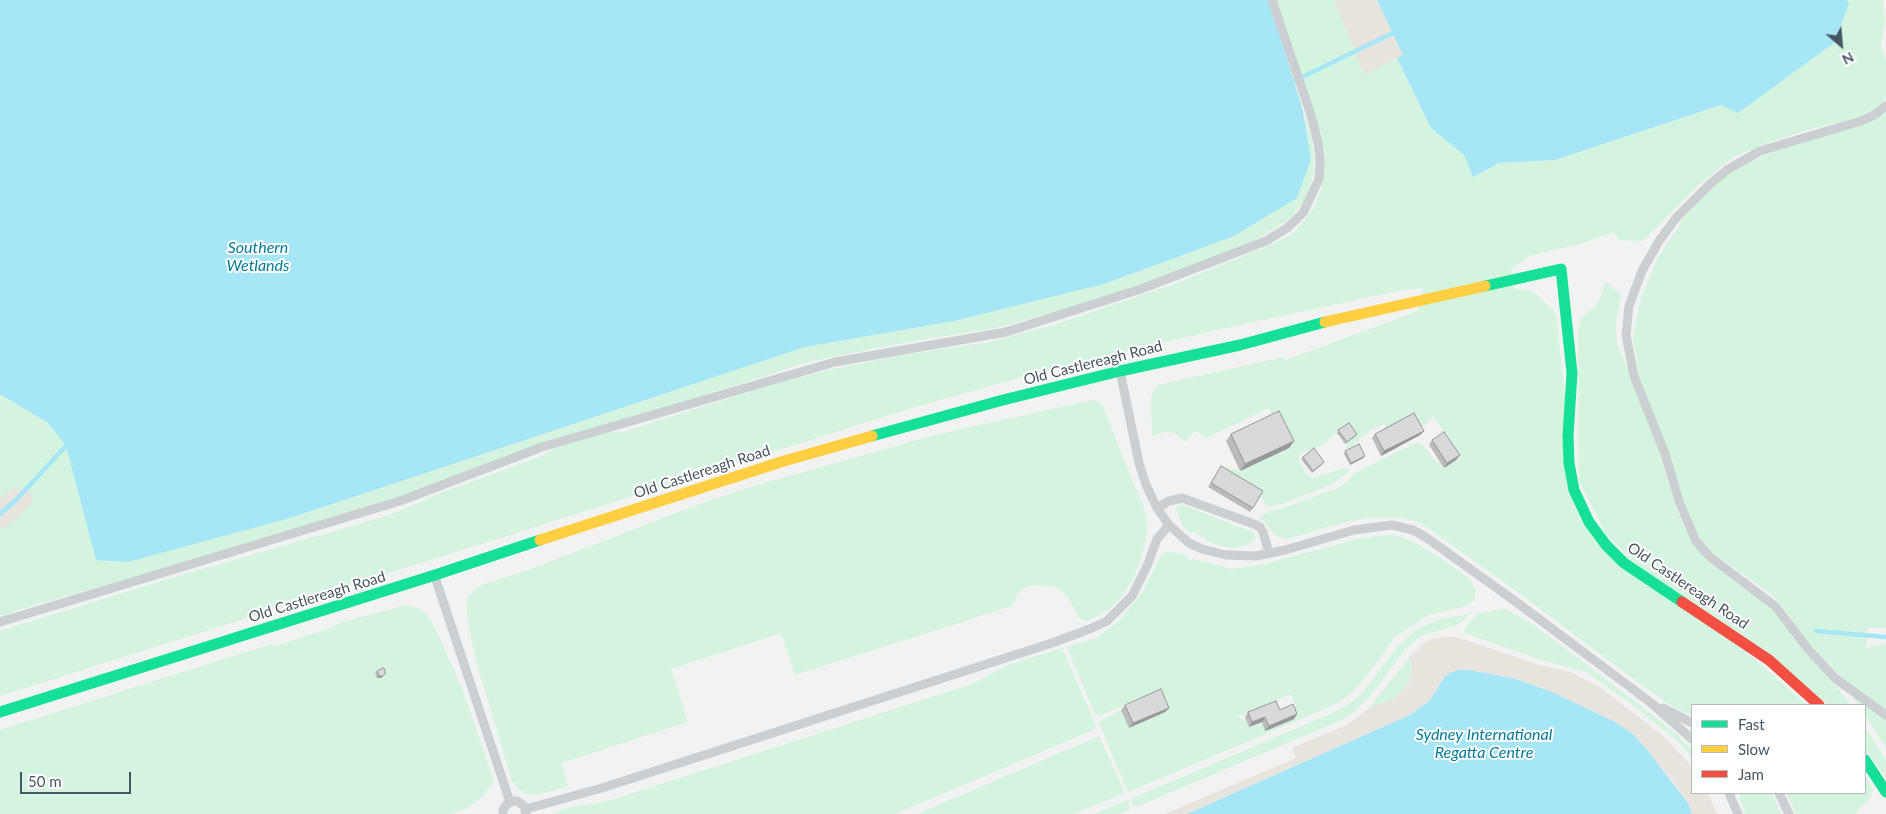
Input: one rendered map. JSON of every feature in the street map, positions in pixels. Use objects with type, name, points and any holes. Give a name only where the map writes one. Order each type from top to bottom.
[{"type":"street","name":"Old Castlereagh Road","points":[[0,712],[435,575],[623,512],[784,462],[1003,400],[1120,371],[1240,345],[1341,318],[1561,269],[1572,373],[1567,450],[1572,483],[1597,535],[1624,563],[1769,660],[1818,704]]},
{"type":"street","points":[[1866,762],[1886,792]]},
{"type":"lane","points":[[0,622],[400,501],[542,447],[835,362],[1006,332],[1141,289],[1266,241],[1288,228],[1303,213],[1319,179],[1320,160],[1318,142],[1310,112],[1272,0]]},
{"type":"lane","points":[[1886,106],[1874,115],[1861,121],[1760,151],[1726,170],[1710,184],[1676,218],[1659,241],[1642,270],[1629,306],[1626,335],[1634,376],[1665,454],[1680,504],[1696,541],[1710,557],[1775,606],[1809,650],[1836,679],[1886,715]]},
{"type":"lane","points":[[1120,371],[1139,463],[1146,485],[1157,508],[1169,525],[1189,543],[1213,552],[1241,557],[1269,554],[1354,530],[1392,525],[1413,530],[1519,604],[1650,702],[1691,738]]},
{"type":"lane","points":[[1157,508],[1169,501],[1182,498],[1254,524],[1260,527],[1263,532],[1269,554]]},
{"type":"lane","points":[[503,814],[504,806],[510,802],[518,801],[526,812],[1052,643],[1092,628],[1107,621],[1132,596],[1147,566],[1157,539],[1169,525]]},
{"type":"lane","points":[[435,575],[510,802]]},
{"type":"lane","points":[[1650,702],[1691,722]]},
{"type":"lane","points":[[1728,794],[1738,814]]},
{"type":"lane","points":[[1779,794],[1788,814]]},
{"type":"green space","points":[[1275,0],[1334,0],[1364,74],[1397,58],[1431,128],[1464,155],[1473,176],[1499,163],[1555,160],[1721,105],[1849,4],[1847,0],[1883,0],[1885,23],[1881,44],[1886,60],[1886,97],[1882,104],[1870,112],[1849,120],[1770,142],[1732,158],[1699,185],[1643,241],[1619,240],[1614,232],[1577,245],[1531,255],[1511,269],[1514,289],[1528,290],[1535,293],[1556,314],[1578,517],[1758,662],[1806,704],[1691,704],[1691,716],[1671,706],[1421,523],[1403,518],[1367,518],[1330,526],[1288,539],[1275,536],[1259,517],[1267,512],[1287,507],[1337,488],[1346,483],[1355,473],[1413,444],[1418,443],[1424,446],[1437,463],[1440,462],[1444,468],[1441,436],[1443,429],[1433,417],[1429,422],[1417,429],[1388,430],[1384,424],[1370,430],[1349,449],[1345,444],[1347,425],[1321,446],[1303,452],[1298,458],[1306,474],[1313,478],[1344,468],[1351,470],[1332,484],[1282,504],[1267,507],[1260,496],[1218,471],[1222,466],[1240,471],[1288,448],[1269,408],[1206,438],[1195,430],[1185,442],[1175,433],[1166,432],[1152,436],[1151,401],[1152,393],[1158,385],[1283,357],[1286,360],[1418,311],[1423,288],[1403,290],[1216,330],[1027,376],[915,407],[0,696],[0,632],[3,630],[168,579],[387,516],[443,492],[545,455],[547,452],[602,430],[620,433],[780,382],[904,355],[989,342],[1057,324],[1174,284],[1266,247],[1294,233],[1314,208],[1322,187],[1324,164],[1323,140]]},
{"type":"green space","points":[[1302,107],[1313,141],[1314,171],[1307,197],[1291,218],[1258,239],[1200,263],[1088,303],[996,328],[902,343],[812,361],[527,452],[402,497],[255,543],[14,611],[0,619],[0,394],[48,423],[66,446],[96,560],[290,518],[805,347],[954,321],[1104,284],[1232,237],[1311,159]]},
{"type":"green space","points":[[1886,112],[1886,628],[1867,628],[1866,648],[1886,643],[1886,710],[1840,676],[1802,635],[1786,611],[1770,593],[1714,554],[1701,539],[1690,520],[1669,455],[1639,375],[1633,337],[1641,298],[1657,259],[1684,218],[1723,178],[1752,161],[1780,149],[1863,125]]},
{"type":"green space","points":[[1605,283],[1610,283],[1613,289],[1621,294],[1616,321],[1617,343],[1654,435],[1675,505],[1684,527],[1707,560],[1729,578],[1763,600],[1779,616],[1800,646],[1831,679],[1849,704],[1828,704],[1639,566],[1607,536],[1579,480],[1578,329],[1581,318],[1599,301]]},
{"type":"green space","points":[[1093,400],[1102,404],[1143,505],[1147,521],[1146,539],[1140,562],[1132,581],[1120,599],[1107,611],[1088,621],[1082,620],[1063,592],[1055,587],[1034,585],[1026,587],[1017,594],[1012,606],[795,675],[781,633],[671,669],[688,722],[561,763],[568,786],[536,795],[526,794],[517,788],[512,781],[471,638],[467,600],[473,591],[484,584],[526,571],[702,503],[750,487],[939,434]]},
{"type":"green space","points":[[1183,505],[1250,531],[1254,533],[1256,539],[1245,546],[1233,548],[1207,541],[1204,537],[1195,532],[1191,533],[1183,527],[1176,509],[1177,506]]},
{"type":"green space","points":[[1392,534],[1416,543],[1470,579],[1476,590],[1475,600],[1464,607],[1428,615],[1395,637],[1363,681],[1346,698],[1334,705],[1128,792],[1099,723],[1122,710],[1130,728],[1165,712],[1156,692],[1099,716],[1095,714],[1067,647],[1096,638],[1121,619],[1143,591],[1162,554],[1167,552],[1183,554],[1190,560],[1194,559],[1232,569],[1265,564],[1358,539]],"holes":[[[1291,694],[1296,706],[1290,709],[1266,731],[1262,722],[1249,727],[1246,720],[1237,717]]]},
{"type":"green space","points":[[406,605],[424,612],[432,621],[461,686],[494,780],[481,798],[468,808],[451,814],[0,814],[0,730],[271,644],[276,646],[328,629],[340,623]]},
{"type":"green space","points":[[1502,609],[1510,611],[1534,625],[1680,737],[1691,749],[1691,756],[1676,740],[1635,707],[1586,672],[1541,660],[1465,633],[1464,629],[1477,614]]},
{"type":"green space","points":[[1467,614],[1468,616],[1457,625],[1427,634],[1406,648],[1371,695],[1353,713],[1342,720],[1136,807],[1133,805],[1131,799],[1337,711],[1362,693],[1397,647],[1414,631],[1437,620]]},
{"type":"green space","points":[[1062,648],[1096,726],[1093,730],[895,814],[552,814],[565,808],[618,798],[972,684],[1008,665]]},
{"type":"green space","points":[[1409,658],[1412,664],[1410,680],[1404,690],[1391,700],[1369,708]]},
{"type":"green space","points":[[1852,696],[1864,704],[1857,704]]},
{"type":"green space","points":[[1866,705],[1886,719],[1886,748],[1866,717]]},
{"type":"green space","points":[[1866,729],[1886,760],[1886,779],[1866,749]]},
{"type":"green space","points":[[1099,736],[1125,793],[1073,814],[917,814]]},
{"type":"green space","points":[[1866,776],[1873,790],[1869,799],[1854,814],[1796,814],[1786,794],[1866,794]]},
{"type":"green space","points":[[1738,794],[1772,794],[1781,814],[1746,814]]},
{"type":"green space","points":[[1128,800],[1130,809],[1119,814],[1093,814]]},
{"type":"sand","points":[[1334,0],[1377,0],[1403,55],[1364,75]]},
{"type":"sand","points":[[14,487],[31,492],[32,503],[8,526],[0,529],[0,498]]},
{"type":"sand","points":[[1455,637],[1469,641],[1539,665],[1571,672],[1601,688],[1663,736],[1686,760],[1691,767],[1691,794],[1708,794],[1717,814],[1692,814],[1688,803],[1672,780],[1633,734],[1615,722],[1552,692],[1516,679],[1468,670],[1458,670],[1444,678],[1430,700],[1412,714],[1187,814],[1165,814],[1296,758],[1292,748],[1347,725],[1369,708],[1391,700],[1404,690],[1410,681],[1412,664],[1409,658],[1424,643],[1432,639]]},
{"type":"water","name":"Southern Wetlands","points":[[0,0],[1269,0],[1302,107],[1311,159],[1297,198],[1232,237],[1104,284],[954,321],[805,347],[290,518],[128,562],[96,560],[66,446],[48,423],[0,394]]},
{"type":"water","points":[[1377,0],[1847,0],[1849,4],[1834,43],[1738,113],[1721,105],[1555,160],[1499,163],[1473,177],[1464,155],[1431,128],[1397,58],[1403,55]]},
{"type":"water","name":"Sydney International Regatta Centre","points":[[1458,670],[1469,670],[1516,679],[1552,692],[1615,722],[1633,734],[1648,751],[1688,803],[1692,814],[1187,814],[1412,714],[1430,700],[1444,678]]},
{"type":"building","points":[[1279,411],[1294,441],[1245,464],[1231,434]]},
{"type":"building","points":[[1414,413],[1424,431],[1384,451],[1375,434]]},
{"type":"building","points":[[1349,423],[1357,434],[1347,442],[1338,430]]},
{"type":"building","points":[[1444,432],[1460,455],[1447,463],[1432,440]]},
{"type":"building","points":[[1359,444],[1365,456],[1351,463],[1345,451]]},
{"type":"building","points":[[1314,448],[1324,462],[1313,471],[1303,457]]},
{"type":"building","points":[[1221,466],[1263,491],[1253,508],[1211,483]]},
{"type":"building","points":[[385,669],[385,674],[379,676],[377,671]]},
{"type":"building","points":[[1161,689],[1169,708],[1133,723],[1125,705]]},
{"type":"building","points":[[1276,701],[1280,710],[1293,704],[1297,714],[1269,726],[1265,717],[1252,722],[1248,712]]},
{"type":"waterway","points":[[1294,81],[1393,33]]},
{"type":"waterway","points":[[0,514],[15,501],[66,446]]},
{"type":"waterway","points":[[1816,631],[1886,637]]},
{"type":"traffic: fast","points":[[1485,286],[1561,269],[1572,373],[1568,436],[1569,463],[1574,490],[1589,522],[1606,545],[1624,563],[1682,602]]},
{"type":"traffic: fast","points":[[872,436],[1003,400],[1120,371],[1240,345],[1325,322]]},
{"type":"traffic: fast","points":[[0,712],[540,540]]},
{"type":"traffic: fast","points":[[1866,762],[1886,792]]},
{"type":"traffic: slow","points":[[1325,322],[1485,286]]},
{"type":"traffic: slow","points":[[540,540],[784,461],[872,436]]},
{"type":"traffic: jam","points":[[1682,602],[1769,660],[1818,704]]}]
